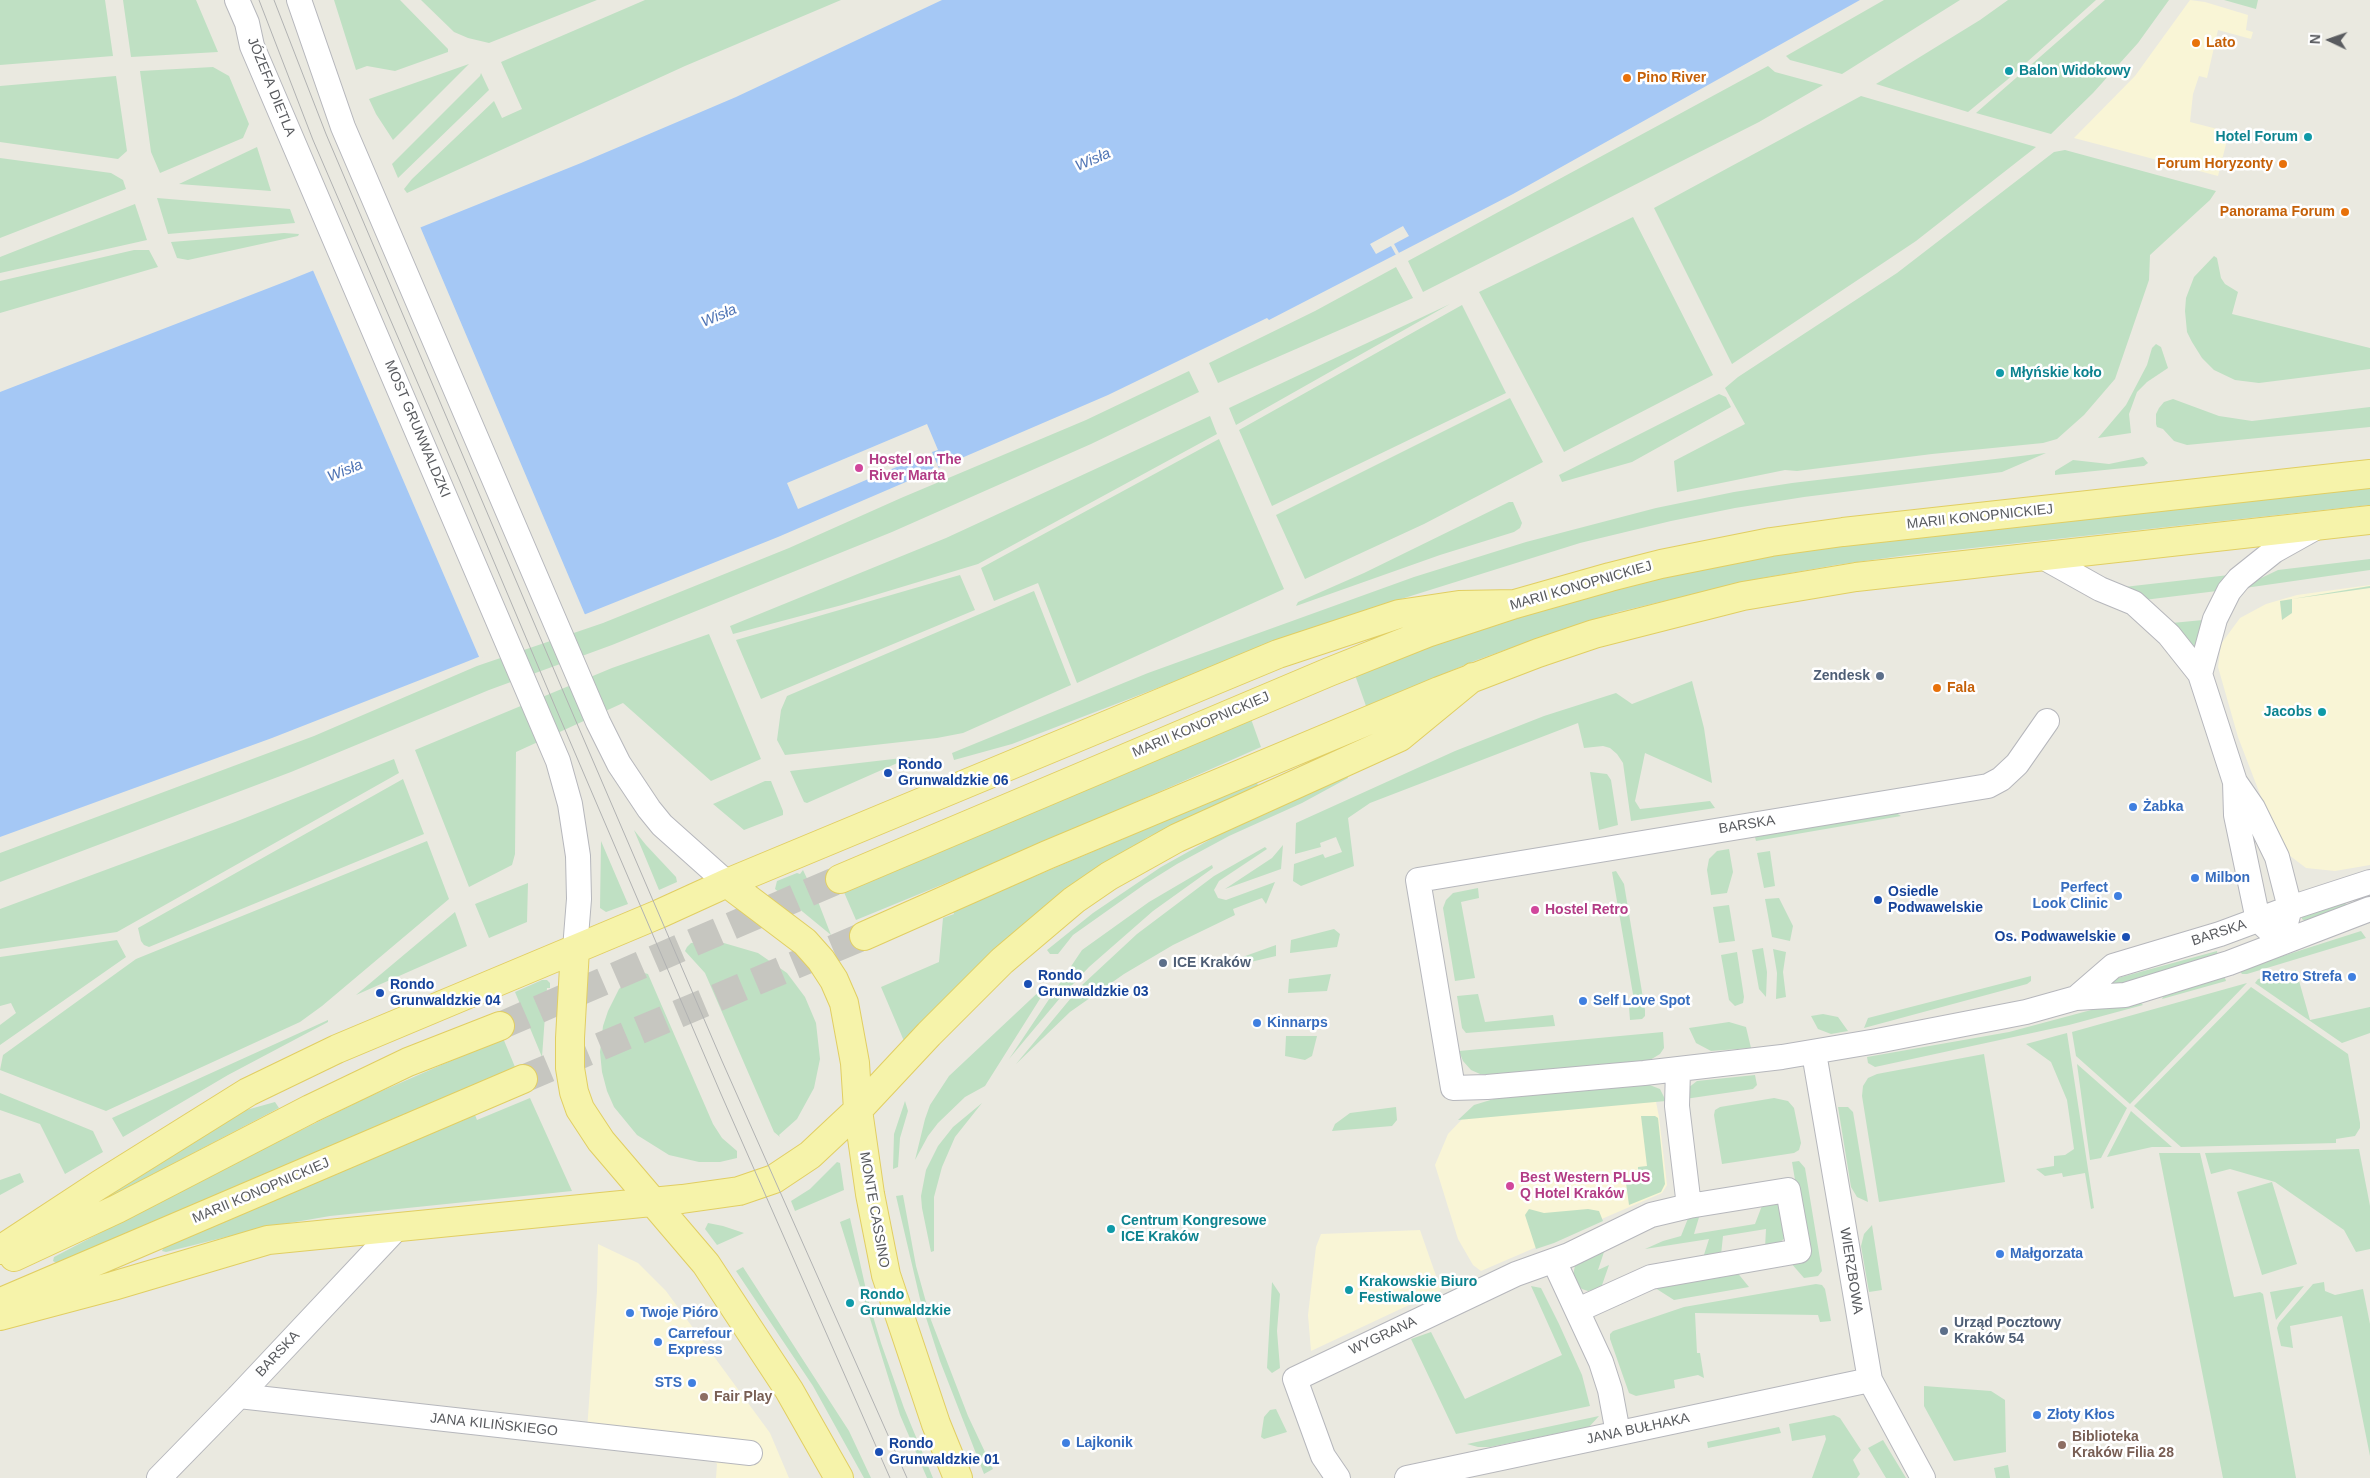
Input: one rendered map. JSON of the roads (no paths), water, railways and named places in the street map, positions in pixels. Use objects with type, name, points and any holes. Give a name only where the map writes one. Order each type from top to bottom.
[{"type":"main road","name":"MARII KONOPNICKIEJ","points":[[840,879],[1320,675],[1427,634],[1515,604],[1661,564],[1771,542],[1896,526],[2370,474]]},
{"type":"main road","points":[[864,936],[1065,848],[1473,677],[1594,634],[1743,596],[1856,577],[2370,520]]},
{"type":"main road","points":[[0,1250],[99,1184],[248,1092],[337,1049],[727,883],[1278,654],[1399,614],[1459,605],[1515,604]]},
{"type":"main road","points":[[0,1316],[113,1286],[268,1240],[307,1235],[396,1229],[655,1202],[739,1191],[774,1179],[799,1164],[858,1110],[929,1034],[1002,961],[1074,900],[1109,876],[1177,838],[1400,737],[1473,677]]},
{"type":"main road","points":[[727,883],[805,942],[821,960],[834,980],[844,1003],[850,1027],[856,1063],[858,1110]]},
{"type":"main road","points":[[575,949],[570,1068],[574,1092],[580,1109],[596,1135],[706,1264],[789,1390],[839,1478]]},
{"type":"main road","points":[[0,1264],[117,1210],[310,1109],[408,1062],[500,1026]]},
{"type":"main road","name":"MARII KONOPNICKIEJ","points":[[0,1303],[523,1079]]},
{"type":"main road","name":"MONTE CASSINO","points":[[858,1110],[870,1194],[886,1275],[933,1415],[958,1478]]},
{"type":"street","name":"JÓZEFA DIETLA","points":[[237,0],[247,23],[252,46],[296,147]]},
{"type":"street","points":[[299,0],[344,127],[584,690],[619,764],[648,809],[662,825],[727,883]]},
{"type":"street","name":"MOST GRUNWALDZKI","points":[[296,147],[538,712],[566,786],[578,856],[575,949]]},
{"type":"street","points":[[2200,674],[2215,619],[2229,591],[2245,574],[2274,551],[2319,526]]},
{"type":"street","points":[[2041,556],[2100,589],[2134,603],[2169,635],[2200,674],[2235,782],[2236,815],[2258,920],[2282,942],[2290,908],[2277,857],[2254,808],[2235,782]]},
{"type":"street","name":"BARSKA","points":[[2048,721],[2017,764],[2001,779],[1988,786],[1418,880],[1453,1088],[1487,1087],[1678,1069],[1814,1052],[2026,1012],[2076,998],[2125,995],[2229,964],[2370,909]]},
{"type":"street","name":"BARSKA","points":[[2076,998],[2113,966],[2220,934],[2290,908],[2370,882]]},
{"type":"street","name":"WIERZBOWA","points":[[1814,1052],[1870,1380],[1923,1478]]},
{"type":"street","points":[[1678,1069],[1677,1106],[1689,1206]]},
{"type":"street","name":"WYGRANA","points":[[1338,1478],[1323,1456],[1295,1379],[1516,1274],[1554,1261],[1651,1216],[1689,1206],[1788,1190],[1799,1251],[1658,1276],[1634,1284],[1578,1310]]},
{"type":"street","name":"BARSKA","points":[[159,1478],[396,1229]]},
{"type":"street","points":[[1554,1261],[1578,1310],[1605,1374],[1618,1433]]},
{"type":"street","name":"JANA BUŁHAKA","points":[[1407,1478],[1870,1380]]},
{"type":"street","name":"JANA KILIŃSKIEGO","points":[[239,1396],[750,1453]]},
{"type":"water","name":"Wisła","points":[[942,0],[1860,0],[1513,194],[1269,320],[1267,318],[1108,395],[778,537],[466,662],[272,738],[0,837],[0,392],[287,281],[581,163],[736,97]]},
{"type":"tunnel","points":[[500,1026],[840,879]]},
{"type":"tunnel","points":[[523,1079],[864,936]]},
{"type":"tram line","points":[[259,0],[313,140],[721,1094],[890,1478]]},
{"type":"tram line","points":[[274,0],[326,134],[566,698],[722,1061],[907,1478]]},
{"type":"place","name":"Lato","points":[[2196,43]]},
{"type":"place","name":"Balon Widokowy","points":[[2009,71]]},
{"type":"place","name":"Pino River","points":[[1627,78]]},
{"type":"place","name":"Hotel Forum","points":[[2308,137]]},
{"type":"place","name":"Forum Horyzonty","points":[[2283,164]]},
{"type":"place","name":"Panorama Forum","points":[[2345,212]]},
{"type":"place","name":"Młyńskie koło","points":[[2000,373]]},
{"type":"place","name":"Hostel on The River Marta","points":[[859,468]]},
{"type":"place","name":"Zendesk","points":[[1880,676]]},
{"type":"place","name":"Fala","points":[[1937,688]]},
{"type":"place","name":"Jacobs","points":[[2322,712]]},
{"type":"place","name":"Rondo Grunwaldzkie 06","points":[[888,773]]},
{"type":"place","name":"Żabka","points":[[2133,807]]},
{"type":"place","name":"Milbon","points":[[2195,878]]},
{"type":"place","name":"Perfect Look Clinic","points":[[2118,896]]},
{"type":"place","name":"Osiedle Podwawelskie","points":[[1878,900]]},
{"type":"place","name":"Hostel Retro","points":[[1535,910]]},
{"type":"place","name":"Os. Podwawelskie","points":[[2126,937]]},
{"type":"place","name":"ICE Kraków","points":[[1163,963]]},
{"type":"place","name":"Retro Strefa","points":[[2352,977]]},
{"type":"place","name":"Rondo Grunwaldzkie 03","points":[[1028,984]]},
{"type":"place","name":"Rondo Grunwaldzkie 04","points":[[380,993]]},
{"type":"place","name":"Self Love Spot","points":[[1583,1001]]},
{"type":"place","name":"Kinnarps","points":[[1257,1023]]},
{"type":"place","name":"Best Western PLUS Q Hotel Kraków","points":[[1510,1186]]},
{"type":"place","name":"Centrum Kongresowe ICE Kraków","points":[[1111,1229]]},
{"type":"place","name":"Małgorzata","points":[[2000,1254]]},
{"type":"place","name":"Krakowskie Biuro Festiwalowe","points":[[1349,1290]]},
{"type":"place","name":"Rondo Grunwaldzkie","points":[[850,1303]]},
{"type":"place","name":"Twoje Pióro","points":[[630,1313]]},
{"type":"place","name":"Urząd Pocztowy Kraków 54","points":[[1944,1331]]},
{"type":"place","name":"Carrefour Express","points":[[658,1342]]},
{"type":"place","name":"STS","points":[[692,1383]]},
{"type":"place","name":"Fair Play","points":[[704,1397]]},
{"type":"place","name":"Złoty Kłos","points":[[2037,1415]]},
{"type":"place","name":"Lajkonik","points":[[1066,1443]]},
{"type":"place","name":"Biblioteka Kraków Filia 28","points":[[2062,1445]]},
{"type":"place","name":"Rondo Grunwaldzkie 01","points":[[879,1452]]}]
